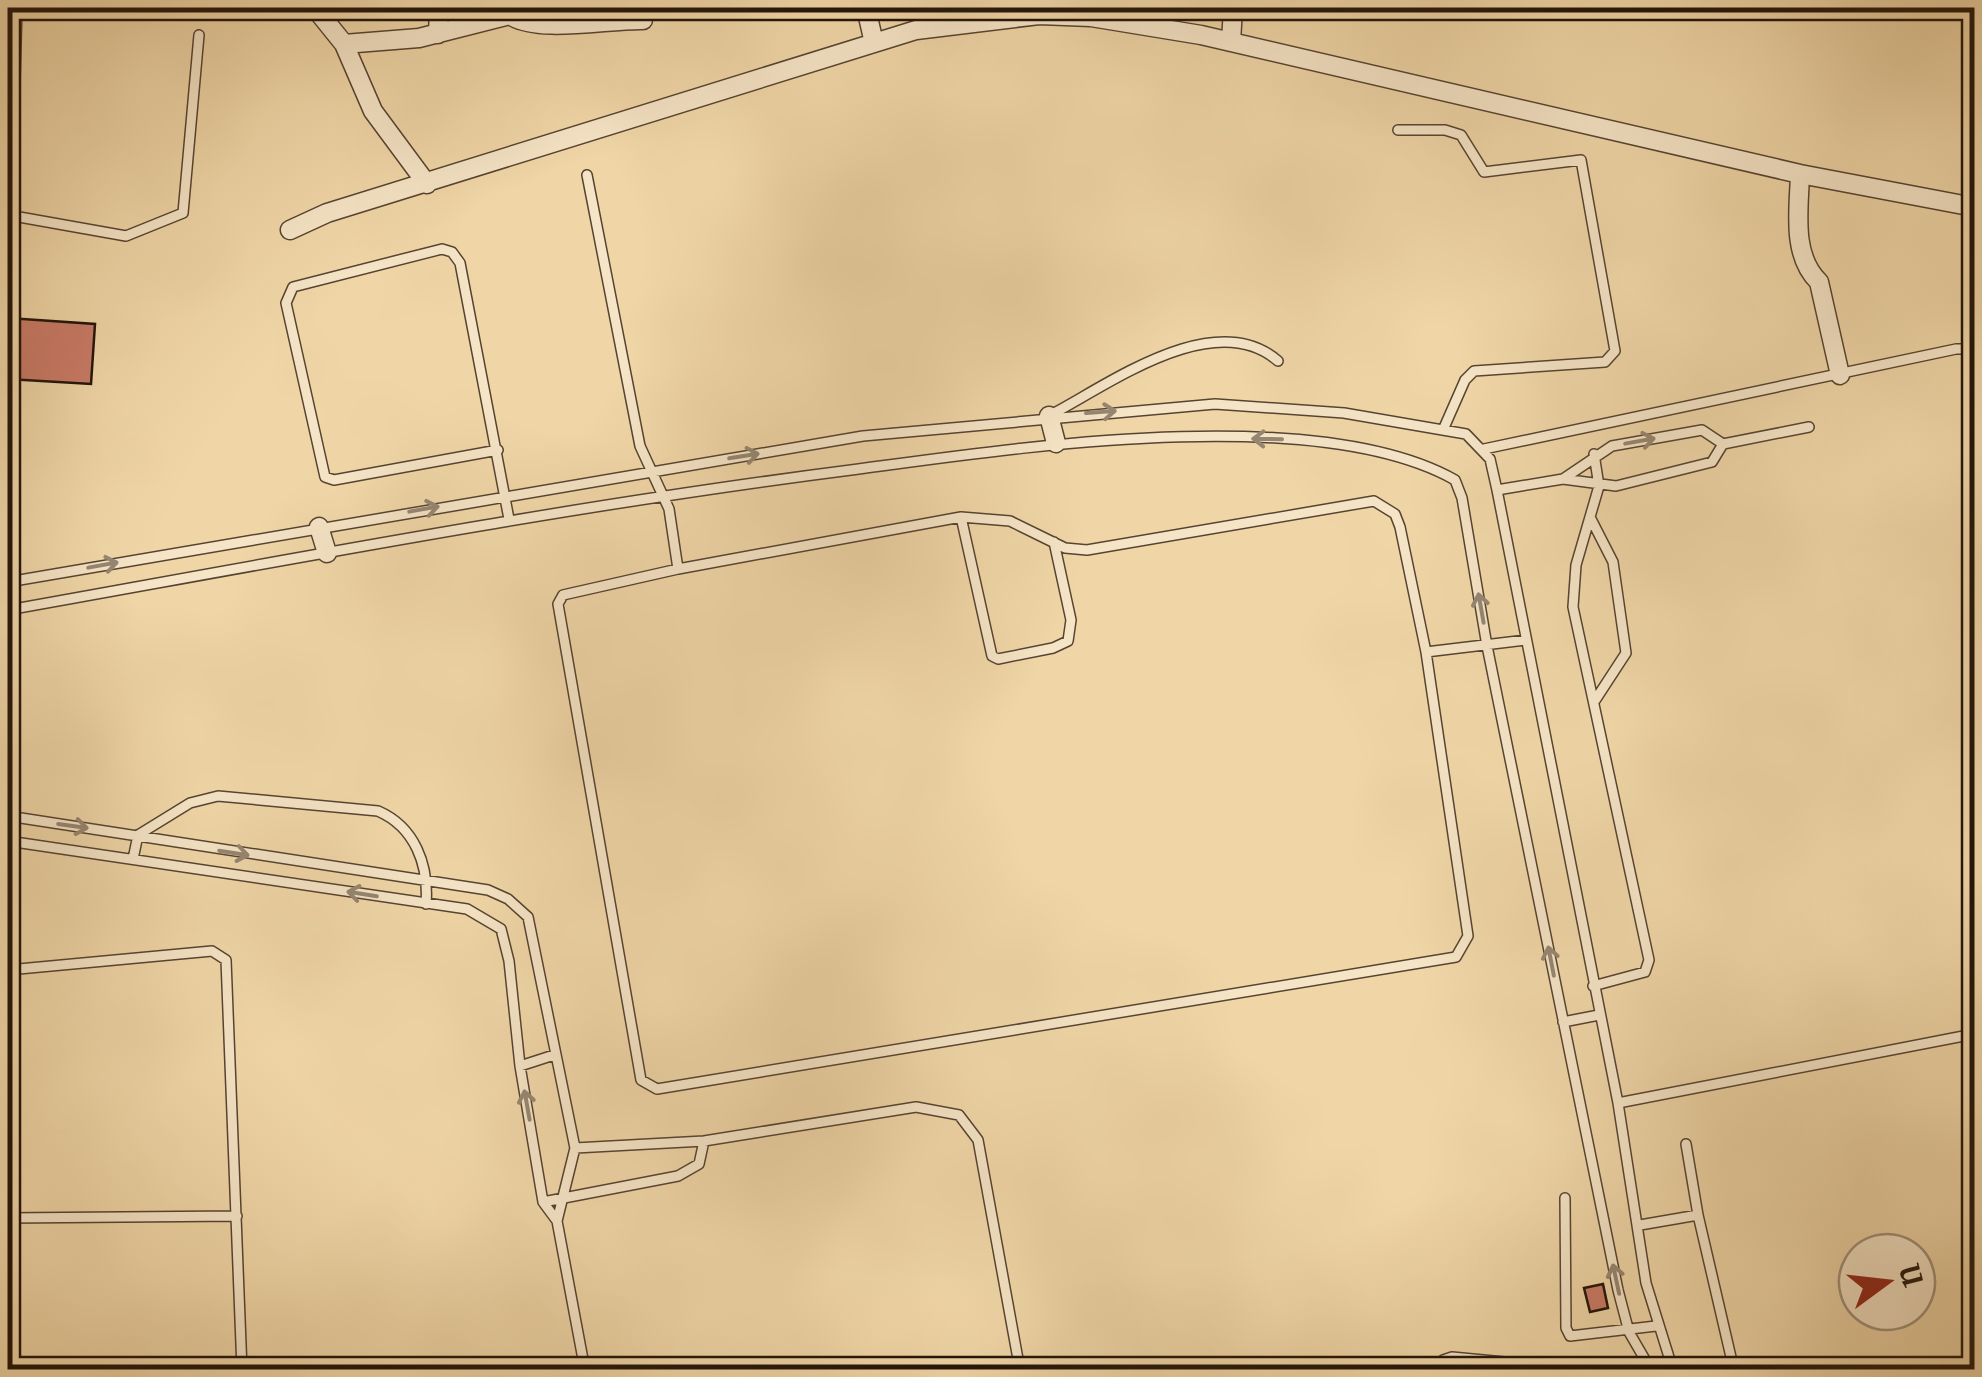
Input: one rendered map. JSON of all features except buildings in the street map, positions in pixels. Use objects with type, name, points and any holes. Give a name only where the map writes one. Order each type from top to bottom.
[{"type":"street","points":[[315,8],[344,44],[374,112],[426,184]]},
{"type":"street","points":[[438,34],[440,8]]},
{"type":"street","points":[[866,8],[874,43]]},
{"type":"street","points":[[1231,42],[1233,8]]},
{"type":"street","points":[[344,44],[438,34],[512,11],[522,22],[644,20]]},
{"type":"street","points":[[290,230],[327,213],[916,30],[1038,11],[1126,22],[1231,42],[1800,174],[1974,207]]},
{"type":"street","points":[[1800,174],[1800,241],[1808,272],[1819,282],[1840,375]]},
{"type":"street","points":[[1049,416],[1056,443]]},
{"type":"street","points":[[319,527],[327,553]]},
{"type":"lane","points":[[17,8],[10,215],[126,236],[183,213],[200,34]]},
{"type":"lane","points":[[1398,130],[1444,130],[1461,135],[1484,172],[1581,160],[1615,351],[1605,362],[1474,371],[1458,393],[1444,430]]},
{"type":"lane","points":[[587,175],[640,446],[664,494],[678,568]]},
{"type":"lane","points":[[498,450],[334,480],[325,477],[286,303],[293,287],[442,249],[452,252],[460,263],[498,450],[509,519]]},
{"type":"lane","points":[[1049,416],[1161,353],[1234,344],[1268,352],[1278,361]]},
{"type":"lane","points":[[1484,449],[1956,349],[1974,349]]},
{"type":"lane","points":[[8,582],[863,436],[983,428],[1049,416],[1216,404],[1344,413],[1466,434],[1484,449],[1497,490],[1618,1103],[1656,1326],[1671,1366],[1654,1370],[1630,1332],[1487,646],[1462,498],[1455,480],[1437,470],[1412,459],[1273,438],[1056,443],[664,494],[8,610]]},
{"type":"lane","points":[[1563,479],[1594,454],[1612,446],[1702,430],[1723,444],[1809,427]]},
{"type":"lane","points":[[1497,490],[1563,479],[1616,486],[1712,462],[1723,444]]},
{"type":"lane","points":[[1593,986],[1645,972],[1648,960],[1573,607],[1576,565],[1599,486],[1594,454]]},
{"type":"lane","points":[[1374,502],[1394,514],[1426,652],[1468,936],[1456,956],[657,1089],[637,1075],[558,601],[566,593],[596,585],[961,517],[1010,520],[1065,548],[1087,550],[1374,502]]},
{"type":"lane","points":[[961,517],[992,656],[998,659],[1068,641],[1071,620],[1054,542]]},
{"type":"lane","points":[[1590,517],[1614,562],[1626,653],[1594,702]]},
{"type":"lane","points":[[1426,652],[1526,640]]},
{"type":"lane","points":[[134,858],[138,835],[190,803],[218,796],[378,811],[397,819],[411,833],[428,884],[426,904]]},
{"type":"lane","points":[[8,816],[428,884],[488,890],[508,899],[528,917],[576,1148],[557,1222]]},
{"type":"lane","points":[[8,841],[476,912],[501,929],[510,962],[520,1066],[543,1202],[557,1222],[585,1370]]},
{"type":"lane","points":[[8,970],[212,951],[226,960],[242,1370]]},
{"type":"lane","points":[[1564,1022],[1599,1015]]},
{"type":"lane","points":[[1618,1103],[1974,1034]]},
{"type":"lane","points":[[520,1066],[554,1054]]},
{"type":"lane","points":[[576,1148],[704,1141],[916,1107],[959,1115],[978,1140],[1020,1370]]},
{"type":"lane","points":[[543,1202],[678,1176],[699,1164],[704,1141]]},
{"type":"lane","points":[[1686,1144],[1698,1216],[1734,1370]]},
{"type":"lane","points":[[1565,1198],[1567,1332],[1570,1336],[1630,1332],[1656,1326]]},
{"type":"lane","points":[[8,1218],[237,1216]]},
{"type":"lane","points":[[1640,1225],[1698,1216]]},
{"type":"lane","points":[[1436,1370],[1443,1360],[1452,1357],[1589,1370]]}]
